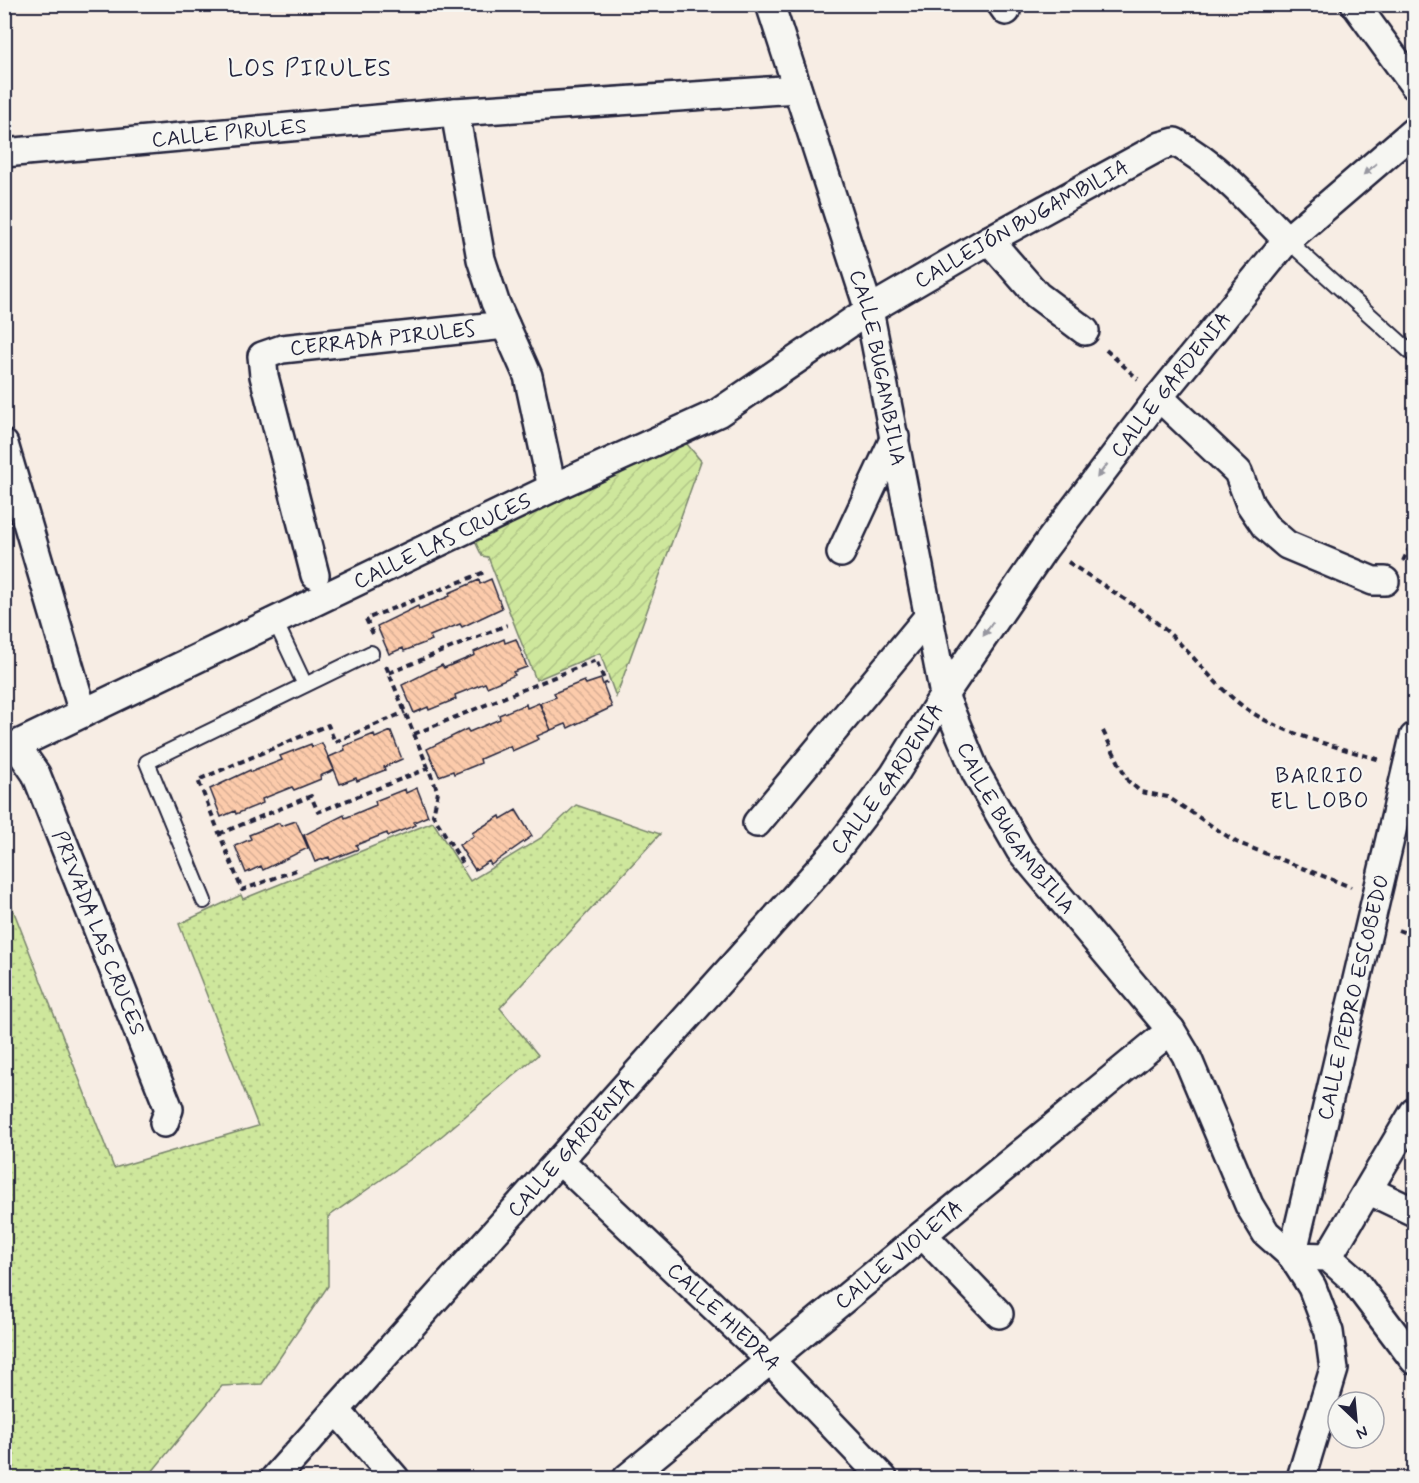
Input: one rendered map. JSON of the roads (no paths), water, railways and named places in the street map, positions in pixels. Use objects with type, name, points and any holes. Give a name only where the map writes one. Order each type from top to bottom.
[{"type":"street","name":"CALLE BUGAMBILIA","points":[[770,4],[869,310],[944,695],[976,773],[1020,850],[1171,1030],[1186,1055],[1249,1205],[1266,1233],[1292,1256],[1312,1287],[1326,1323],[1334,1369],[1301,1479]]},
{"type":"street","points":[[1355,4],[1414,85]]},
{"type":"street","name":"CALLE PIRULES","points":[[4,153],[454,112],[796,89]]},
{"type":"street","points":[[454,112],[482,259],[505,325],[528,376],[552,488]]},
{"type":"street","name":"CALLE GARDENIA","points":[[286,1473],[336,1410],[834,853],[894,775],[944,695],[1045,547],[1159,397],[1287,240],[1414,131]]},
{"type":"street","name":"CALLEJÓN BUGAMBILIA","points":[[869,310],[989,240],[1161,146],[1175,142],[1238,189],[1287,240]]},
{"type":"street","points":[[989,240],[1037,296],[1085,331]]},
{"type":"street","name":"CALLE LAS CRUCES","points":[[10,748],[552,488],[718,413],[869,310]]},
{"type":"street","name":"CERRADA PIRULES","points":[[315,575],[264,376],[262,356],[282,349],[505,325]]},
{"type":"street","points":[[1159,397],[1238,472],[1250,504],[1265,526],[1287,545],[1374,581],[1385,581]]},
{"type":"street","points":[[841,553],[895,437]]},
{"type":"street","points":[[4,444],[83,714]]},
{"type":"street","points":[[757,822],[929,616]]},
{"type":"street","name":"CALLE PEDRO ESCOBEDO","points":[[1292,1256],[1414,737]]},
{"type":"street","name":"PRIVADA LAS CRUCES","points":[[10,748],[36,774],[169,1109],[164,1123]]},
{"type":"street","name":"CALLE VIOLETA","points":[[627,1479],[1171,1030]]},
{"type":"street","points":[[1328,1257],[1414,1112]]},
{"type":"street","name":"CALLE HIEDRA","points":[[560,1161],[770,1360],[882,1479]]},
{"type":"street","points":[[1368,1190],[1414,1212]]},
{"type":"street","points":[[923,1235],[999,1314]]},
{"type":"street","points":[[1292,1256],[1328,1257],[1353,1279],[1414,1360]]},
{"type":"street","points":[[336,1410],[395,1479]]},
{"type":"lane","points":[[1287,240],[1414,355]]},
{"type":"lane","points":[[275,621],[305,685]]},
{"type":"lane","points":[[204,901],[147,762],[375,650]]},
{"type":"district","name":"LOS PIRULES","points":[[310,68]]},
{"type":"district","name":"BARRIO EL LOBO","points":[[1320,788]]}]
